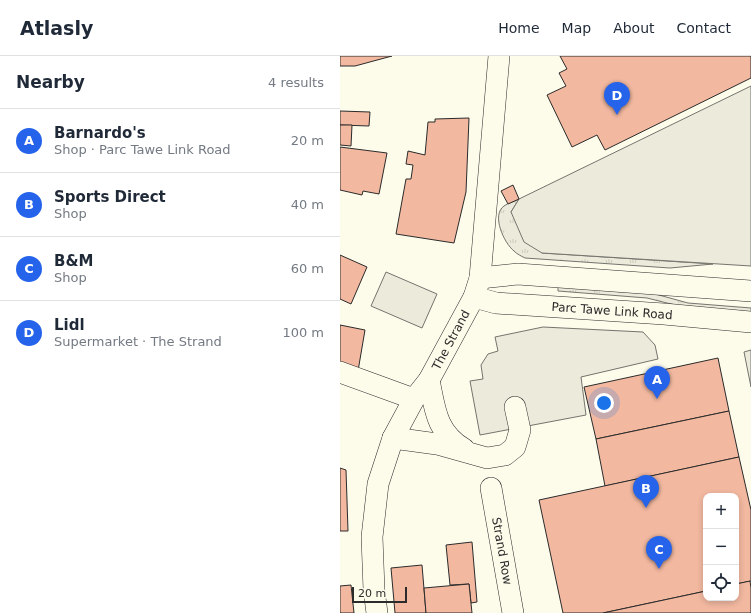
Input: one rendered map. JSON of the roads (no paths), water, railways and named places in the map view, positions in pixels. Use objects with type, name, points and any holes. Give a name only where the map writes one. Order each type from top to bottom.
[{"type":"street","name":"The Strand","points":[[377,613],[374,590],[372,537],[378,484],[393,438],[414,398],[429,380],[477,288],[499,56]]},
{"type":"street","points":[[477,288],[518,274],[751,291]]},
{"type":"street","name":"Parc Tawe Link Road","points":[[477,288],[496,303],[664,314],[751,322]]},
{"type":"street","points":[[340,372],[414,398]]},
{"type":"street","points":[[429,380],[438,420],[444,432],[455,444],[468,452]]},
{"type":"street","points":[[393,438],[436,444],[487,458],[505,455],[515,447],[520,430],[515,407]]},
{"type":"street","name":"Strand Row","points":[[491,488],[513,613]]},
{"type":"place","name":"Lidl","points":[[617,115]]},
{"type":"place","name":"Barnardo's","points":[[657,399]]},
{"type":"place","name":"Sports Direct","points":[[646,508]]},
{"type":"place","name":"B&M","points":[[659,569]]}]
